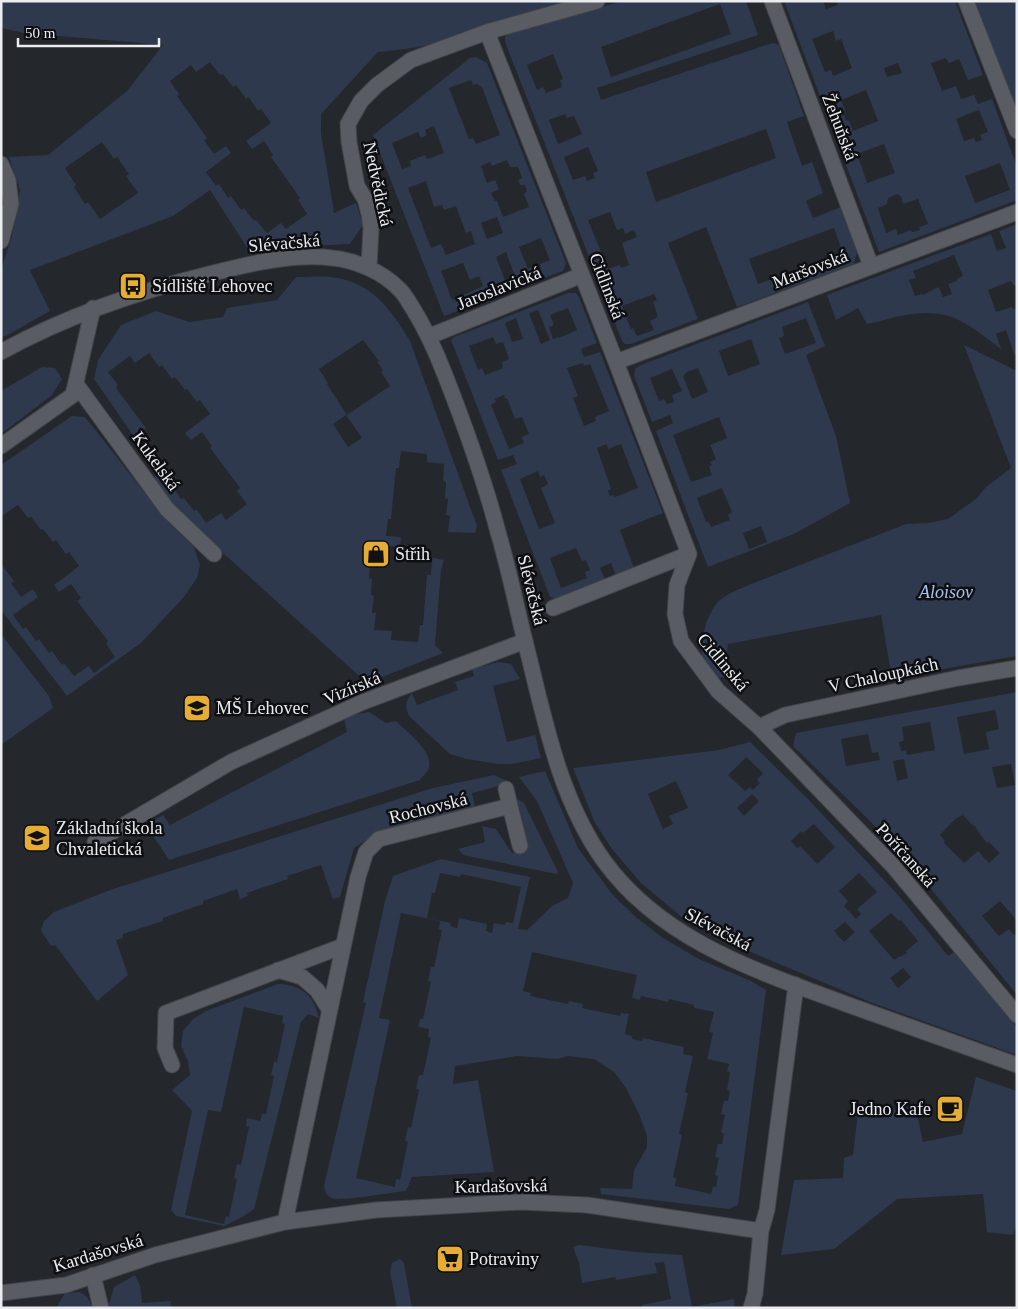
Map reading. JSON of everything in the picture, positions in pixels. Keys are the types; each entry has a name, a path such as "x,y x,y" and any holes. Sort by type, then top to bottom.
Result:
{"street":[{"name":"Nedvědická","path":"369,267 371,228 365,198 358,186 349,142 348,124 361,101 377,85 411,60 487,32 597,1"},
{"name":"Žehuňská","path":"772,1 871,266"},
{"path":"966,1 1017,131"},
{"name":"Cidlinská","path":"487,32 690,554 677,585 675,614 681,641 718,690 759,727"},
{"path":"1,164 8,180 11,204 1,241"},
{"name":"Maršovská","path":"616,362 1017,212"},
{"name":"Slévačská","path":"1,352 31,335 93,308 158,286 246,264 301,258 333,258 369,267 400,289 430,336 472,448 498,532 547,728 567,792 589,837 604,861 623,884 653,914 696,942 796,985 1017,1065"},
{"name":"Jaroslavická","path":"430,336 582,276"},
{"path":"1,446 73,394 93,308"},
{"name":"Kukelská","path":"76,384 167,509 214,554"},
{"path":"553,608 690,554"},
{"name":"Vizírská","path":"95,842 231,762 363,702 525,642"},
{"name":"V Chaloupkách","path":"759,727 785,715 958,678 1017,668"},
{"name":"Poříčanská","path":"759,727 893,866 1017,1015"},
{"path":"506,788 520,846"},
{"name":"Rochovská","path":"285,1222 329,1009 366,852 379,839 510,806"},
{"path":"172,1065 164,1048 166,1013 343,946"},
{"path":"278,970 302,977 317,990 329,1009"},
{"path":"751,1308 755,1294 761,1231 767,1210 796,985"},
{"name":"Kardašovská","path":"1,1293 66,1285 155,1255 285,1222 376,1210 520,1202 587,1205 761,1231"},
{"path":"93,1275 101,1308"}],"green space":[{"path":"1,1 576,1 460,33 430,44 378,52 321,114 321,133 334,213 356,203 363,225 350,244 248,249 210,190 173,216 30,270 50,311 1,337 1,270 12,236 20,190 9,157 48,155 127,91 163,45 24,33 1,28","holes":["210,62 233,87 236,85 246,99 249,97 258,111 261,109 271,123 246,141 252,149 264,141 273,155 271,157 300,198 298,200 307,214 286,229 281,223 267,233 244,208 241,210 231,196 228,198 219,184 216,186 206,172 231,153 226,146 214,154 204,140 207,138 177,96 179,94 170,81 191,65 196,72","102,142 114,159 117,157 129,174 126,176 138,193 100,219 88,202 85,204 65,168"]},
{"path":"623,1 746,1 758,35 597,88 601,100 766,45 773,43 779,45 804,116 787,122 802,166 812,162 823,193 806,201 813,218 841,207 857,252 854,264 737,307 706,227 668,243 698,319 631,344 625,344 622,341 505,42 505,37 509,33","holes":["720,4 731,34 611,77 601,47","553,54 563,79 560,80 562,87 546,93 543,87 537,90 527,65","565,114 567,118 574,116 582,134 558,144 549,120","766,129 776,158 656,202 646,172","588,147 598,171 593,173 595,178 587,181 585,176 573,180 564,157","610,212 617,230 623,228 625,234 634,230 637,237 622,243 629,265 621,268 620,265 608,269 588,220","834,228 843,254 758,284 749,259","654,294 657,300 653,302 658,317 650,321 654,330 637,336 633,328 631,329 622,306"]},
{"path":"784,1 823,1 826,9 838,5 837,1 955,1 983,75 968,80 959,59 949,63 946,58 931,63 942,91 956,86 961,99 974,95 978,104 992,99 1017,167 1017,200 879,252","holes":["833,31 836,41 841,39 852,68 833,76 831,70 825,72 812,39","898,63 902,73 887,77 884,68","866,90 878,121 853,131 843,113 845,110 841,100","979,110 988,132 980,135 982,140 976,142 974,138 964,141 956,119","884,144 895,173 864,184 867,182 857,154 854,155","1000,163 1010,190 975,203 965,176","897,194 901,196 903,204 918,199 928,224 919,227 920,230 912,232 911,230 898,235 896,229 886,233 878,208 887,204 888,198"]},
{"path":"975,1 1017,1 1017,111"},
{"path":"476,57 487,63 566,263 563,271 444,316 373,135 470,58","holes":["471,80 473,85 477,84 482,87 500,135 476,144 473,138 469,139 449,88","434,126 444,153 427,159 425,155 410,161 411,166 402,169 392,143 418,132 421,138 427,135 425,130","507,160 510,167 518,167 522,178 518,180 520,185 525,185 527,191 524,194 529,207 503,217 497,201 495,201 491,193 499,189 495,180 487,183 481,166 490,162 492,166","426,181 434,207 442,205 444,210 456,206 466,233 471,231 475,244 446,255 441,244 431,248 408,188","497,217 503,233 487,239 481,223","541,238 550,260 540,264 541,269 535,272 533,267 528,269 519,247","506,252 516,279 506,283 496,257","463,263 470,280 479,276 483,286 452,300 441,271"]},
{"path":"1017,224 1017,285 1014,286 1011,281 988,290 996,312 1012,307 1013,309 1017,308 1017,356 1014,354 1006,330 996,334 1001,349 968,325 946,315 921,313 867,324 858,308 836,320 827,295 991,234 997,251 1006,248 999,231","holes":["954,255 963,276 957,279 957,281 948,284 952,294 943,297 939,287 923,295 915,296 909,280 916,278 913,271"]},
{"path":"296,277 331,277 358,284 378,298 387,308 410,341 477,526 475,533 448,532 450,516 446,515 448,499 445,498 446,482 443,481 444,464 427,462 427,454 401,451 399,468 396,468 391,519 388,519 386,536 401,537 400,547 369,544 367,561 370,562 369,578 372,579 371,595 374,596 372,613 376,613 374,630 392,631 391,640 418,642 420,625 423,625 427,575 431,575 432,558 444,560 441,570 435,645 443,653 367,683 170,505 150,479 159,474 169,487 172,486 181,499 184,498 194,511 197,510 206,523 221,513 226,520 247,504 237,491 240,488 210,448 212,446 202,432 191,440 185,433 210,414 200,400 197,402 175,377 172,379 162,365 159,367 149,353 135,363 130,356 108,372 118,385 116,388 146,428 135,438 94,379 98,360 121,325 156,311 190,322 223,317 227,308 277,300","holes":["363,340 379,361 377,362 383,370 381,372 390,386 347,415 319,369","346,415 362,438 348,447 333,424"]},
{"path":"568,293 576,293 597,343 581,349 584,357 600,352 663,513 620,530 635,571 617,578 611,563 600,568 606,582 560,601 550,597 501,470 517,464 513,455 498,460 451,340 454,337","holes":["568,308 577,330 553,339 549,327 554,325 550,315","538,310 550,340 541,344 529,313","516,318 523,339 512,342 505,323","493,337 496,344 503,342 509,359 502,362 503,368 485,375 482,368 478,370 469,346","583,363 584,366 590,364 609,411 595,417 596,421 584,426 573,398 578,396 567,368","504,395 515,419 522,417 529,434 522,437 524,443 509,449 491,405 496,402 495,399","607,444 608,449 621,444 638,488 615,497 614,495 610,496 608,491 611,489 597,448","538,471 540,477 544,475 548,484 541,488 555,523 539,529 520,479","576,548 582,561 586,560 590,570 585,572 587,578 561,588 550,558"]},
{"path":"808,302 825,346 806,355 836,436 850,503 794,534 708,567 656,431 673,423 670,415 652,422 634,376 635,369 641,365","holes":["806,318 816,343 785,354 779,338 784,336 782,327","751,339 760,364 728,376 719,351","698,368 708,392 692,399 683,376 687,372","672,369 682,391 672,395 674,402 667,404 664,399 659,401 650,378","719,417 727,438 710,445 716,459 710,462 712,465 709,467 712,475 691,482 673,435","722,488 732,512 728,515 730,520 711,527 709,522 706,522 697,498","761,526 767,542 749,549 743,533"]},
{"name":"Aloisov","path":"964,345 1017,371 1017,656 892,678 881,615 728,644 724,677 709,680 702,658 703,637 713,608 724,597 751,584 906,524 928,523 948,519 976,499 986,487 1011,468"},
{"path":"42,367 55,368 62,379 52,395 1,434 1,391"},
{"path":"72,416 85,417 168,522 194,547 200,565 197,578 184,597 141,643 67,696 1,610 1,564 14,581 11,583 21,597 33,589 38,597 13,615 23,629 26,627 36,641 39,639 49,653 52,651 62,665 64,663 74,676 89,666 94,673 115,657 106,644 108,641 77,601 81,598 71,584 59,592 54,585 79,566 69,552 66,554 56,540 53,542 31,517 28,518 18,505 3,515 1,512 1,465"},
{"path":"1,634 49,696 53,708 1,745"},
{"path":"498,662 511,664 520,679 493,686 507,742 535,735 541,758 512,764 498,764 450,754 409,716 406,704 412,693 417,705 458,690 455,682 474,676 472,669"},
{"path":"1017,692 1017,921 1000,901 982,916 999,936 1009,929 1014,935 1017,934 1017,995 927,884 871,822 793,746 796,733","holes":["995,710 999,729 986,732 989,749 964,754 957,717","930,722 935,750 907,755 906,750 901,751 899,742 904,741 902,727","868,734 872,753 878,752 880,760 846,766 841,739","904,759 908,778 897,781 893,761","1011,764 1015,785 997,788 992,767","963,815 976,827 987,843 989,842 1000,853 989,863 978,851 964,863 944,843 945,841 940,835 955,819"]},
{"path":"369,712 386,723 396,721 425,750 428,757 428,770 420,780 169,860 146,825 163,815 170,825 347,732 344,719"},
{"path":"750,742 806,797 899,896 948,956 954,952 1017,1027 1017,1055 870,1002 727,942 683,918 641,883 612,849 595,823 573,768 719,750","holes":["746,757 763,773 757,780 760,783 753,790 750,787 745,791 728,775","676,781 688,808 669,816 673,824 663,829 648,794","752,794 759,801 744,816 737,808","814,824 835,847 817,864 800,846 797,848 791,841 801,831 803,833","859,873 877,892 857,909 861,914 856,919 844,906 848,901 839,891","891,913 899,921 901,920 918,941 906,951 907,953 894,960 869,931","845,922 855,932 844,942 834,931","903,968 911,977 898,988 890,978"]},
{"path":"545,771 578,848 612,894 637,918 663,938 699,959 751,981 766,990 738,1205 729,1209 601,1194 600,1188 632,1189 634,1170 647,1147 647,1136 626,1088 614,1072 594,1059 568,1056 557,1059 517,1056 455,1066 453,1084 478,1080 494,1172 412,1177 406,1191 346,1199 332,1198 326,1193 324,1186 366,1003 363,1002 385,901 393,876 441,859 530,877 518,929 527,930 552,906 568,898 573,883 537,801 519,777","holes":["440,873 460,877 461,874 521,887 513,923 506,922 505,925 494,923 492,933 486,931 487,924 459,918 457,928 450,926 451,923 427,918 432,893 435,893","401,913 440,921 439,929 442,930 434,967 431,967 428,981 431,982 423,1019 420,1019 418,1027 429,1029 428,1037 431,1038 423,1075 419,1075 416,1089 419,1090 411,1128 408,1127 405,1141 408,1142 400,1180 396,1179 395,1187 356,1178 390,1020 379,1018","532,952 637,975 632,998 640,1000 641,996 668,1002 669,999 694,1005 694,1008 714,1012 709,1032 713,1033 707,1059 729,1064 727,1071 730,1072 727,1090 730,1091 728,1101 724,1101 721,1114 725,1115 721,1132 724,1134 722,1144 718,1144 715,1157 719,1158 715,1175 718,1176 716,1187 713,1186 711,1194 675,1186 676,1178 673,1178 682,1135 679,1134 688,1093 685,1092 693,1056 683,1054 684,1047 643,1038 642,1041 632,1039 632,1036 625,1034 629,1014 621,1013 620,1016 582,1008 583,1004 569,1001 568,1004 530,996 531,993 523,991"]},
{"path":"494,775 511,783 472,793 475,807 380,831 354,848 340,897 333,899 321,865 287,876 288,879 247,893 248,896 240,899 237,889 203,901 203,904 163,918 163,921 123,934 123,938 116,940 128,975 97,1001 56,946 50,945 41,930 44,921 54,912 110,890 433,788"},
{"path":"517,799 524,803 558,872 556,874 463,855 458,849 485,842 482,826 496,829 512,853 528,846"},
{"path":"278,984 293,986 310,997 319,1018 308,1014 301,1022 254,1209 224,1226 176,1216 171,1210 192,1111 172,1090 190,1075 188,1061 181,1046 183,1031 193,1019 206,1011","holes":["244,1007 283,1016 282,1023 285,1024 277,1062 274,1062 271,1075 274,1076 266,1114 262,1114 260,1121 247,1118 246,1126 249,1127 241,1165 237,1164 234,1178 237,1179 229,1217 226,1216 224,1224 185,1215 208,1110 221,1112"]},
{"path":"976,1077 1017,1091 1017,1223 1013,1235 987,1232 983,1194 897,1199 834,1249 781,1255 794,1180 843,1178 844,1158 853,1155 859,1103 917,1114 923,1142 962,1134"},
{"path":"579,1245 635,1252 682,1255 692,1307 734,1299 735,1308 642,1308 642,1305 671,1299 664,1262 655,1263 657,1273 616,1280 615,1277 582,1283 579,1263 573,1247"},
{"path":"400,1259 404,1263 412,1308 397,1308 390,1272 392,1263"},
{"path":"135,1275 140,1286 142,1303 170,1301 172,1308 108,1308 114,1287"},
{"path":"80,1292 87,1297 91,1304 101,1308 56,1308 65,1293"}],"place":[{"name":"Sídliště Lehovec","path":"133,286"},
{"name":"Střih","path":"376,554"},
{"name":"MŠ Lehovec","path":"197,708"},
{"name":"Základní škola Chvaletická","path":"37,838"},
{"name":"Jedno Kafe","path":"950,1109"},
{"name":"Potraviny","path":"450,1259"}]}
